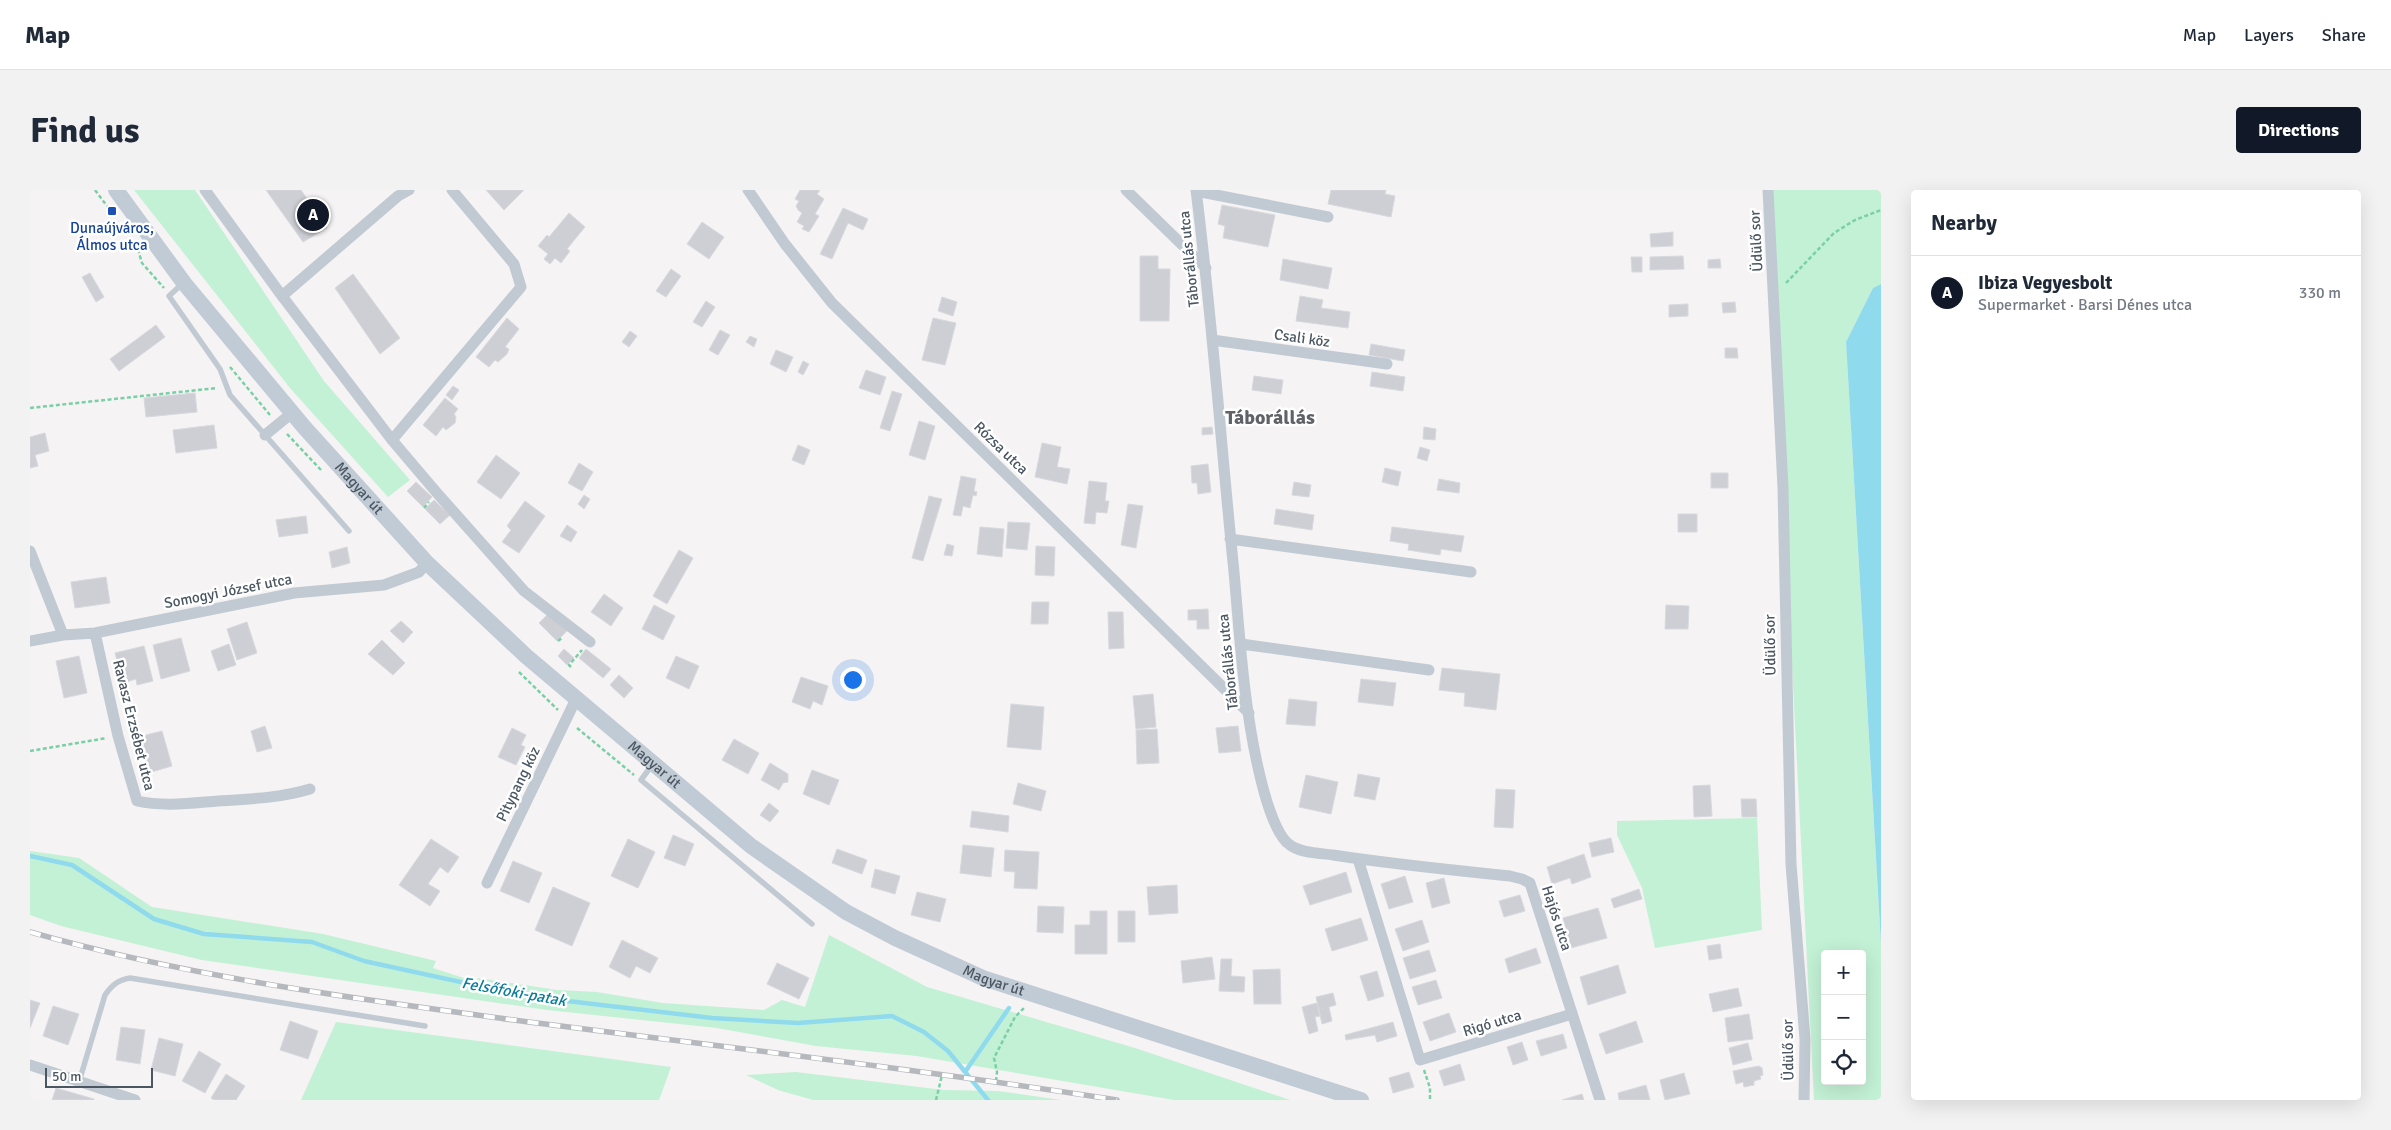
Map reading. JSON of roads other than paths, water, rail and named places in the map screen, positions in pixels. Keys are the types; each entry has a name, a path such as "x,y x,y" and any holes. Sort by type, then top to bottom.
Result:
{"street":[{"name":"Magyar út","path":"116,190 184,283 292,413 427,563 526,656 652,765 743,840 792,876 846,912 902,942 983,978 1360,1100"},
{"path":"205,190 282,296 392,440 524,591 590,642"},
{"path":"282,296 398,196 409,190"},
{"path":"392,440 521,287 514,264 452,190"},
{"name":"Rózsa utca","path":"748,190 785,244 832,303 1249,713"},
{"path":"1126,190 1206,268"},
{"path":"1196,190 1328,217"},
{"name":"Táborállás utca","path":"1196,190 1206,268 1241,644 1249,713 1260,776 1276,824 1286,842 1292,847 1304,851 1358,859"},
{"name":"Üdülő sor","path":"1768,190 1783,488 1788,798 1791,864 1805,1039 1804,1100"},
{"name":"Csali köz","path":"1212,340 1387,364"},
{"path":"265,435 292,413"},
{"path":"1230,539 1471,572"},
{"path":"30,551 63,635"},
{"name":"Somogyi József utca","path":"30,641 63,635 95,633 294,593 384,585 418,572 427,563"},
{"name":"Ravasz Erzsébet utca","path":"95,633 118,736 137,801 152,804 197,803 286,796 310,789"},
{"path":"1241,644 1429,670"},
{"name":"Pitypang köz","path":"487,883 576,699"},
{"name":"Hajós utca","path":"1358,859 1510,876 1522,879 1530,884 1600,1100"},
{"name":"Rigó utca","path":"1358,859 1420,1060 1572,1014"},
{"path":"30,1065 135,1100"}],"lane":[{"path":"184,283 168,296 220,369 230,396 349,531"},
{"path":"652,765 641,780 812,924"},
{"path":"79,1082 105,995 110,987 130,978 425,1026"}],"water":[{"path":"1881,284 1881,944 1846,342 1873,288"}],"waterway":[{"name":"Felsőfoki-patak","path":"30,856 72,865 154,919 204,934 312,942 364,961 525,996 712,1018 798,1023 892,1016 924,1032 948,1051 988,1100"},
{"path":"965,1072 1009,1008"}],"railway":[{"path":"30,932 149,962 270,985 514,1020 891,1068 1117,1100"}],"place":[{"name":"Dunaújváros, Álmos utca","path":"112,211"},
{"name":"Ibiza Vegyesbolt","path":"313,215"}],"district":[{"name":"Táborállás","path":"1270,417"}]}
